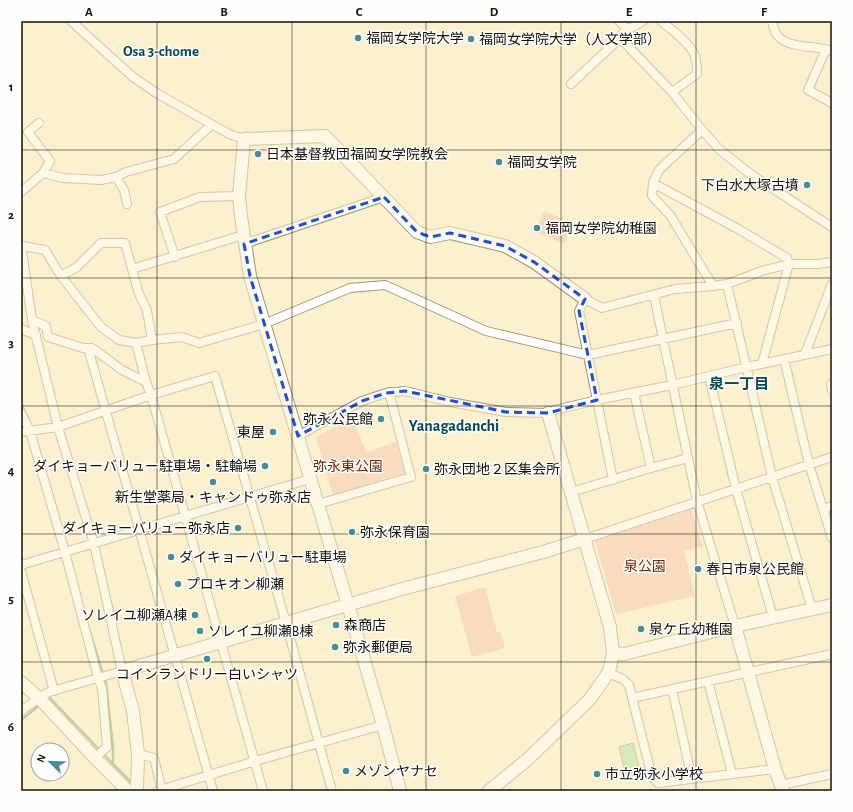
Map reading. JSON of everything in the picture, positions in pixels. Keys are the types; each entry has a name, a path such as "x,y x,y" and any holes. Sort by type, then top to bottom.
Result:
{"street":[{"path":"71,21 133,77 158,94 211,125 229,134 244,139 326,136 417,232 430,237 450,233 505,246 534,262 585,299 602,308 675,290 728,284 762,271 788,264 818,264 832,262"},
{"path":"619,21 626,28 631,28 643,21"},
{"path":"661,21 693,51 698,66 697,74 672,92"},
{"path":"772,21 777,35 787,43 829,50 808,90 832,103"},
{"path":"571,84 620,38 626,28"},
{"path":"620,38 672,92 720,150 749,173 832,227"},
{"path":"21,192 44,173 50,161 28,132 38,123"},
{"path":"44,173 63,178 101,180 116,177 126,172 174,159 211,125"},
{"path":"702,130 659,170 653,183 652,196 670,215 713,286"},
{"path":"244,139 239,196 250,276 383,725 400,791"},
{"path":"116,177 124,190 126,204"},
{"path":"653,183 740,230 787,258 788,264 762,364"},
{"path":"175,257 160,212 200,197 239,196"},
{"path":"132,269 244,240 384,197"},
{"path":"61,276 77,267 101,243 125,243 138,291 148,311 152,340"},
{"path":"134,788 138,754 132,711 94,544 58,427 32,320 22,245 45,250 61,276 101,327 119,340 136,343 182,337 199,343 264,324 350,288 385,285 486,331 588,355 737,323"},
{"path":"728,284 772,477 812,609"},
{"path":"805,354 832,284"},
{"path":"654,296 662,340 697,501 782,788 832,774"},
{"path":"585,299 580,311 613,480"},
{"path":"32,320 46,326 48,337 78,347 92,348 122,370 146,382"},
{"path":"21,329 36,335"},
{"path":"136,343 263,791"},
{"path":"88,348 212,791"},
{"path":"298,436 362,402 389,392 405,391 450,402 506,412 548,413 597,400 672,385 832,349"},
{"path":"784,360 809,464 832,538"},
{"path":"29,431 58,427 151,395 215,376 286,623 332,791"},
{"path":"709,376 736,489 773,617"},
{"path":"832,384 830,384 832,391"},
{"path":"318,504 411,477 389,392"},
{"path":"634,393 651,468"},
{"path":"21,413 29,431 65,552 98,678 102,688 108,747 99,754"},
{"path":"489,791 528,760 590,699 608,673 614,653 610,627 548,413"},
{"path":"21,711 42,701 54,691 402,589 543,552 832,457"},
{"path":"571,492 688,458"},
{"path":"21,565 310,479"},
{"path":"824,509 832,506"},
{"path":"21,571 54,691"},
{"path":"614,653 624,654 773,617 832,605"},
{"path":"632,698 832,656"},
{"path":"608,673 623,679 628,685 652,777 658,783 775,768"},
{"path":"708,681 732,774"},
{"path":"21,682 134,788"},
{"path":"672,689 692,779"},
{"path":"138,754 154,758 160,790 254,761 383,725"}],"highlighted area":[{"path":"384,197 417,232 430,237 450,233 505,246 534,262 585,299 579,311 597,400 548,413 506,412 405,391 386,393 362,401 298,436 250,276 244,244"}],"green space":[{"path":"544,211 573,223 564,244 535,232"},
{"name":"弥永東公園","path":"353,418 366,452 396,442 405,473 333,495 316,437"},
{"name":"泉公園","path":"691,507 703,546 684,551 695,596 616,614 594,539"},
{"path":"485,587 497,632 501,633 505,648 472,657 455,596"}],"shaded area":[{"path":"633,743 640,771 626,775 619,747"}],"waterway":[{"path":"21,403 28,419"},
{"path":"50,487 63,532"},
{"path":"88,626 106,683 113,748 113,764 132,783"},
{"path":"47,700 50,698 113,764"},
{"path":"21,720 41,704"}],"place":[{"name":"福岡女学院大学","path":"358,38"},
{"name":"福岡女学院大学（人文学部）","path":"471,39"},
{"name":"日本基督教団福岡女学院教会","path":"258,154"},
{"name":"福岡女学院","path":"499,162"},
{"name":"下白水大塚古墳","path":"807,185"},
{"name":"福岡女学院幼稚園","path":"537,228"},
{"name":"弥永公民館","path":"381,419"},
{"name":"東屋","path":"273,432"},
{"name":"ダイキョーバリュー駐車場・駐輪場","path":"265,466"},
{"name":"弥永団地２区集会所","path":"426,469"},
{"name":"新生堂薬局・キャンドゥ弥永店","path":"213,482"},
{"name":"ダイキョーバリュー弥永店","path":"238,528"},
{"name":"弥永保育園","path":"352,532"},
{"name":"ダイキョーバリュー駐車場","path":"171,557"},
{"name":"春日市泉公民館","path":"698,569"},
{"name":"プロキオン柳瀬","path":"178,584"},
{"name":"ソレイユ柳瀬A棟","path":"195,615"},
{"name":"森商店","path":"336,625"},
{"name":"泉ケ丘幼稚園","path":"641,629"},
{"name":"ソレイユ柳瀬B棟","path":"200,631"},
{"name":"弥永郵便局","path":"335,647"},
{"name":"コインランドリー白いシャツ","path":"207,659"},
{"name":"メゾンヤナセ","path":"346,771"},
{"name":"市立弥永小学校","path":"597,774"}],"district":[{"name":"Osa 3-chome","path":"161,51"},
{"name":"泉一丁目","path":"739,384"},
{"name":"Yanagadanchi","path":"454,425"}]}
